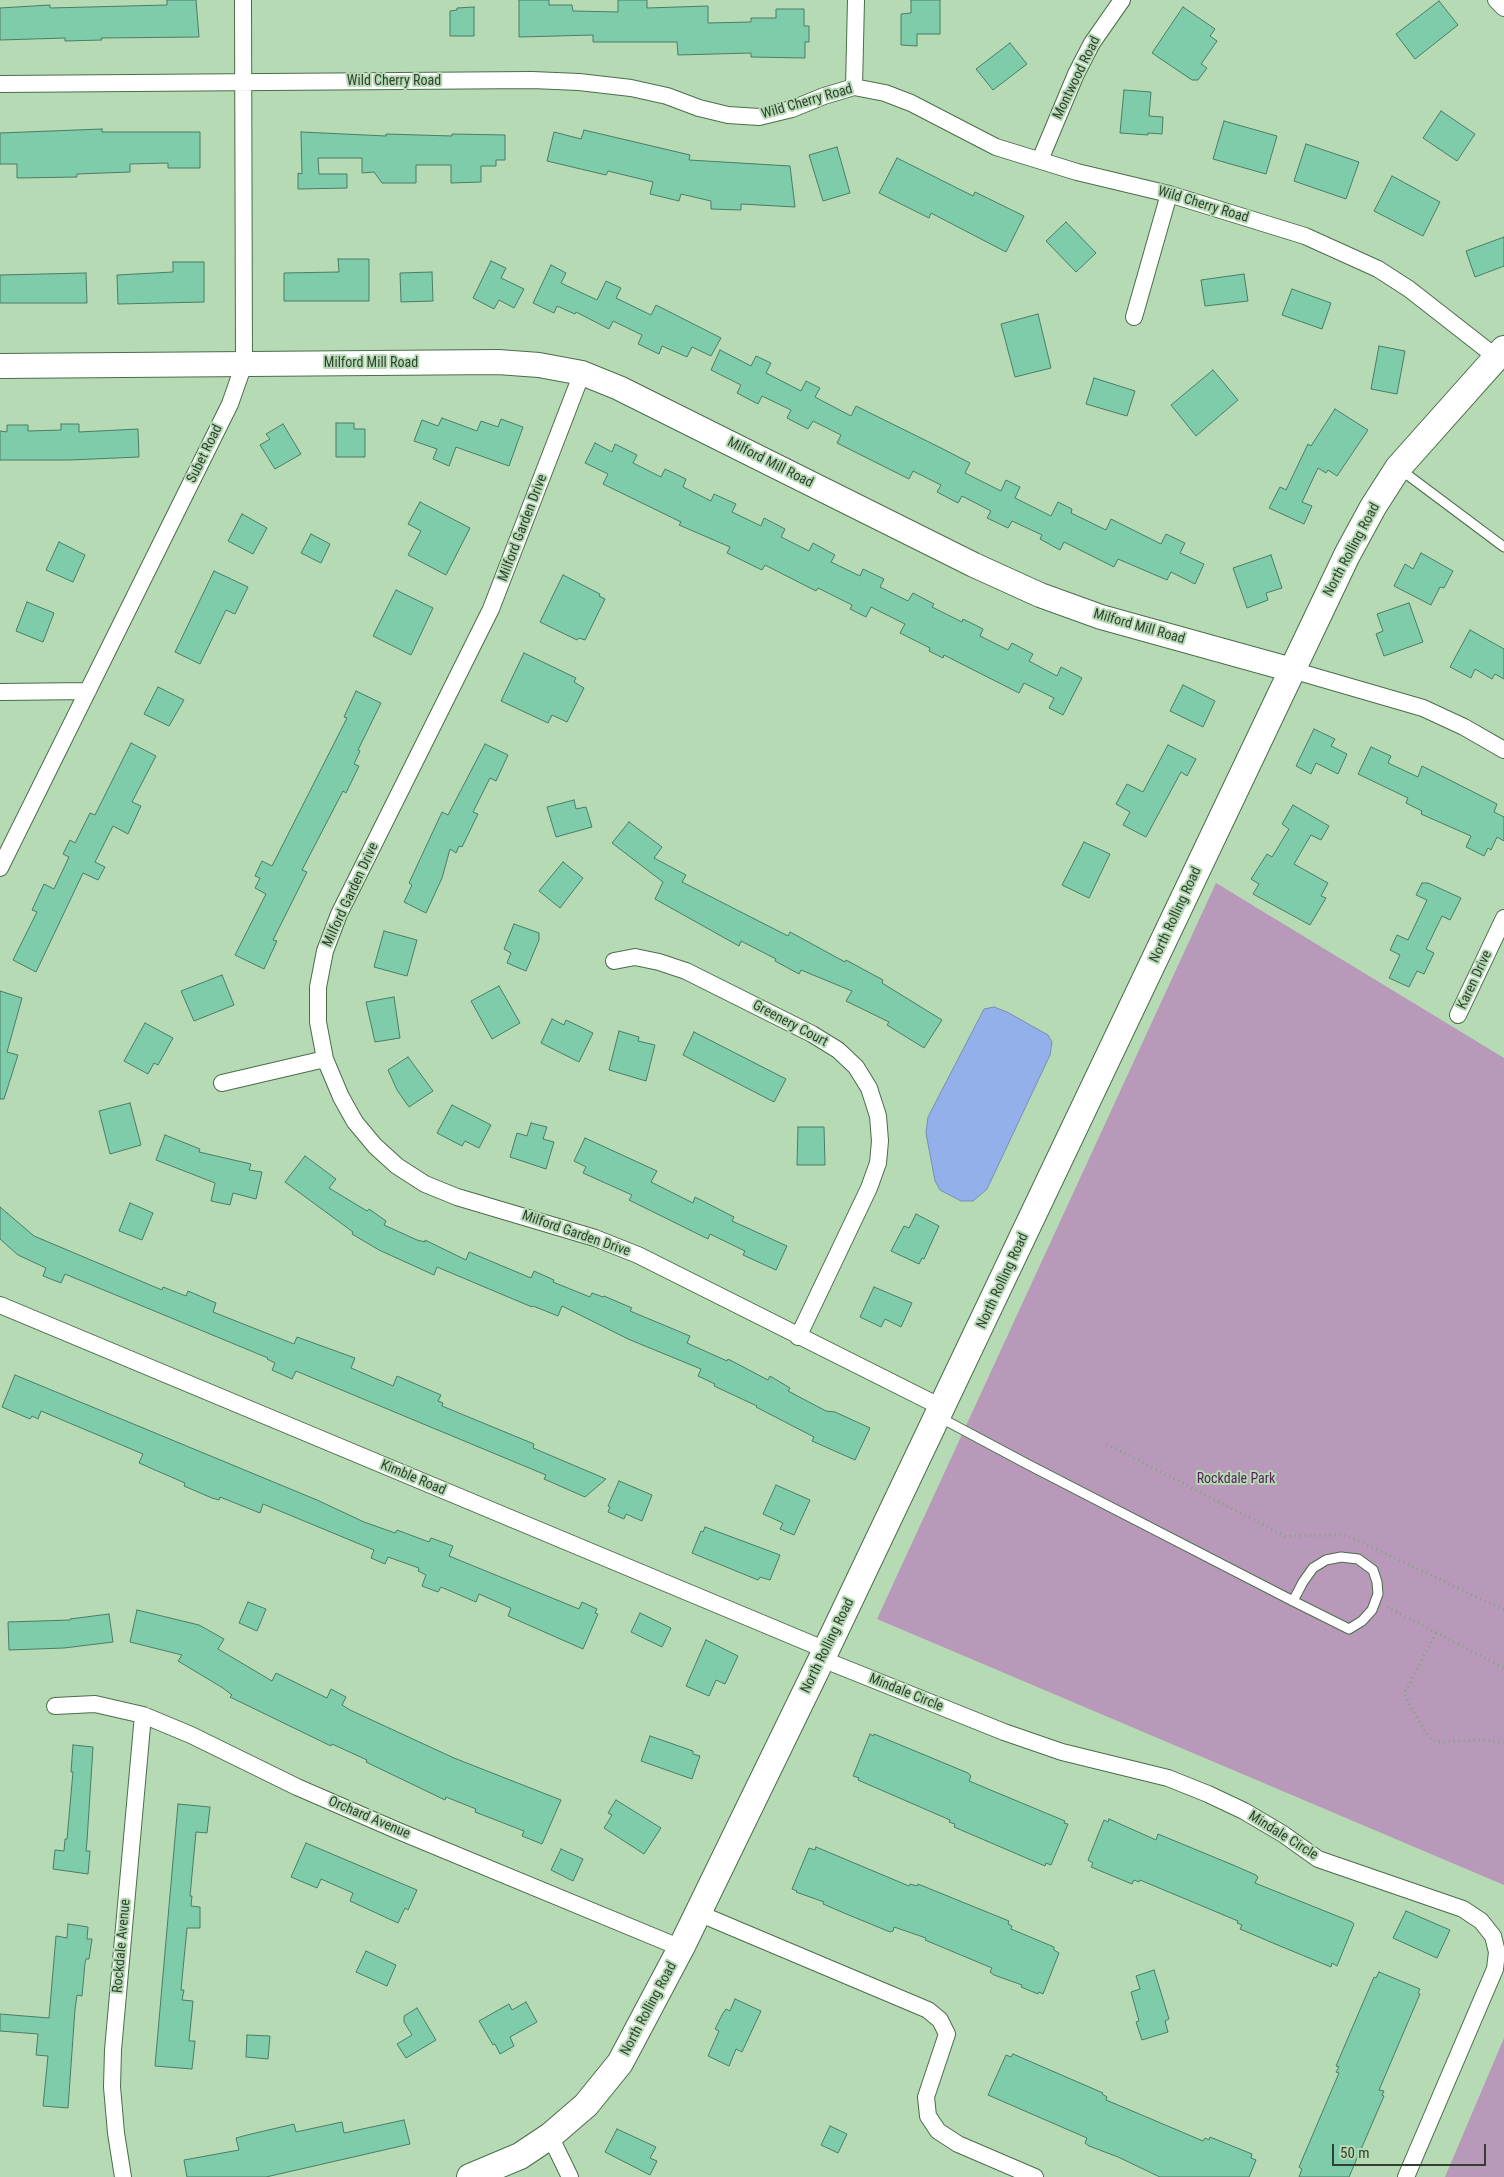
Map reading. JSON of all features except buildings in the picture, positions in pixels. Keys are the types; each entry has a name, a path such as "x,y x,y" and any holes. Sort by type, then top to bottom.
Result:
{"main road":[{"name":"North Rolling Road","path":"470,2177 520,2156 550,2136 586,2105 620,2063 681,1948 941,1412 1347,555 1373,507 1398,468 1500,353"},
{"name":"Milford Mill Road","path":"0,366 498,362 539,364 582,373 619,388 974,565 1040,595 1101,617 1292,670"}],"street":[{"name":"Subet Road","path":"0,868 230,404 244,364 243,0"},
{"path":"854,87 856,0"},
{"name":"Montwood Road","path":"1040,160 1076,74 1092,43 1122,0"},
{"path":"1496,0 1504,8"},
{"name":"Wild Cherry Road","path":"0,84 532,80 579,82 630,88 667,96 699,108 728,115 759,117 792,109 824,96 854,87 885,93 912,103 996,147 1169,194 1305,236 1378,269 1500,353"},
{"path":"1134,317 1169,194"},
{"name":"Milford Garden Drive","path":"582,373 491,608 340,914 325,951 318,987 318,1022 325,1059 341,1097 355,1122 375,1146 397,1166 426,1184 457,1197 595,1238 629,1252 941,1412"},
{"name":"Milford Mill Road","path":"1292,670 1423,708 1464,727 1504,750"},
{"path":"0,692 88,691"},
{"name":"Karen Drive","path":"1458,1015 1504,918"},
{"name":"Greenery Court","path":"614,961 635,958 659,962 686,971 804,1030 838,1050 856,1067 869,1088 878,1116 880,1141 878,1163 869,1188 798,1337"},
{"path":"222,1083 325,1059"},
{"name":"Kimble Road","path":"0,1305 824,1654"},
{"name":"Mindale Circle","path":"824,1654 1004,1732 1062,1752 1168,1778 1208,1794 1282,1834 1318,1859 1464,1909 1481,1921 1493,1936 1497,1952 1495,1969 1406,2177"},
{"name":"Orchard Avenue","path":"55,1706 94,1704 142,1715 190,1735 296,1787 681,1948"},
{"name":"Rockdale Avenue","path":"123,2177 116,2133 112,2087 113,2050 142,1715"},
{"path":"698,1913 928,2010 940,2020 947,2034 926,2097 928,2116 938,2131 958,2144 1035,2177"},
{"path":"550,2136 570,2177"}],"lane":[{"path":"1398,468 1504,547"},
{"path":"941,1412 1293,1601 1349,1629 1362,1621 1372,1610 1378,1594 1377,1582 1373,1570 1358,1559 1341,1557 1326,1560 1313,1568 1302,1582 1293,1601"}],"path":[{"path":"1106,1444 1285,1536 1346,1535 1504,1610"},
{"path":"1375,1601 1504,1668"},
{"path":"1436,1633 1404,1694 1424,1730 1432,1740 1437,1742 1481,1740 1504,1743"}],"green space":[{"name":"Rockdale Park","path":"1216,883 1504,1058 1504,1885 877,1619"},
{"path":"1504,2038 1504,2177 1445,2177"}],"water":[{"path":"994,1007 1007,1012 1048,1035 1052,1042 1050,1055 987,1189 973,1201 961,1201 940,1190 935,1181 926,1133 928,1117 984,1009"}]}
